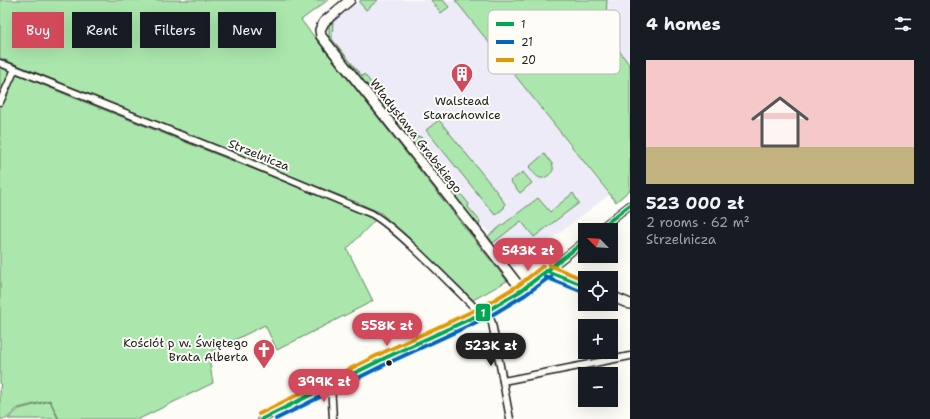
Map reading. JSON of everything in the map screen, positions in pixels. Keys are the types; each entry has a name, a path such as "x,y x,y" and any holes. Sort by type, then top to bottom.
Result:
{"street":[{"name":"Władysława Grabskiego","path":"350,0 324,22 320,30 321,36 522,290"},
{"name":"Strzelnicza","path":"0,63 239,158 372,214 384,221 484,312 492,323 510,419"},
{"path":"0,102 15,68"},
{"path":"607,223 630,205"},
{"path":"262,419 331,384 484,312 522,290 578,247"},
{"path":"547,271 578,283"},
{"path":"618,299 630,304"},
{"path":"503,381 630,356"},
{"path":"331,384 333,419"}],"shaded area":[{"path":"361,0 456,0 488,41 488,74 514,74 609,195 513,268 488,236 491,234 484,227 479,227 328,38 329,25"},
{"path":"607,0 630,0 630,66 620,51 620,10 607,10"}],"green space":[{"path":"0,0 328,0 301,20 507,281 473,300 381,213 0,58"},
{"path":"361,0 378,0 366,10 359,2"},
{"path":"431,0 443,0 449,7 441,13"},
{"path":"455,0 607,0 606,10 488,10 488,41"},
{"path":"333,22 332,39 362,76 364,74 414,136 421,137 429,147 425,150 469,204 468,207 480,221 479,227 329,39 329,25"},
{"path":"620,52 630,66 630,190 616,202 514,74 620,74"},
{"path":"0,67 376,219 347,249 373,301 277,350 265,325 208,353 213,383 139,419 59,419 50,400 18,408 6,419 0,419 0,387 2,385 0,383"},
{"path":"439,120 505,204 504,208 495,215 426,130"},
{"path":"544,154 553,165 553,170 546,177 540,178 535,175 529,167"},
{"path":"523,172 532,183 520,193 510,181"},
{"path":"573,193 579,203 534,237 521,221 493,243 488,236 538,198 550,212"},
{"path":"50,401 58,419 8,419 19,409"}],"transit line":[{"name":"1","path":"607,223 630,205"},
{"name":"1","path":"262,419 385,358 487,311 522,290 578,246"},
{"name":"20","path":"549,265 578,277"},
{"name":"20","path":"259,414 382,353 484,306 519,285 543,266"},
{"name":"1","path":"547,271 578,283"},
{"name":"21","path":"276,419 388,363 490,316 525,295 551,276"},
{"name":"21","path":"545,277 578,290"}],"place":[{"name":"Walstead Starachowice","path":"462,94"},
{"name":"Kościół p w. Świętego Brata Alberta","path":"264,370"}]}
